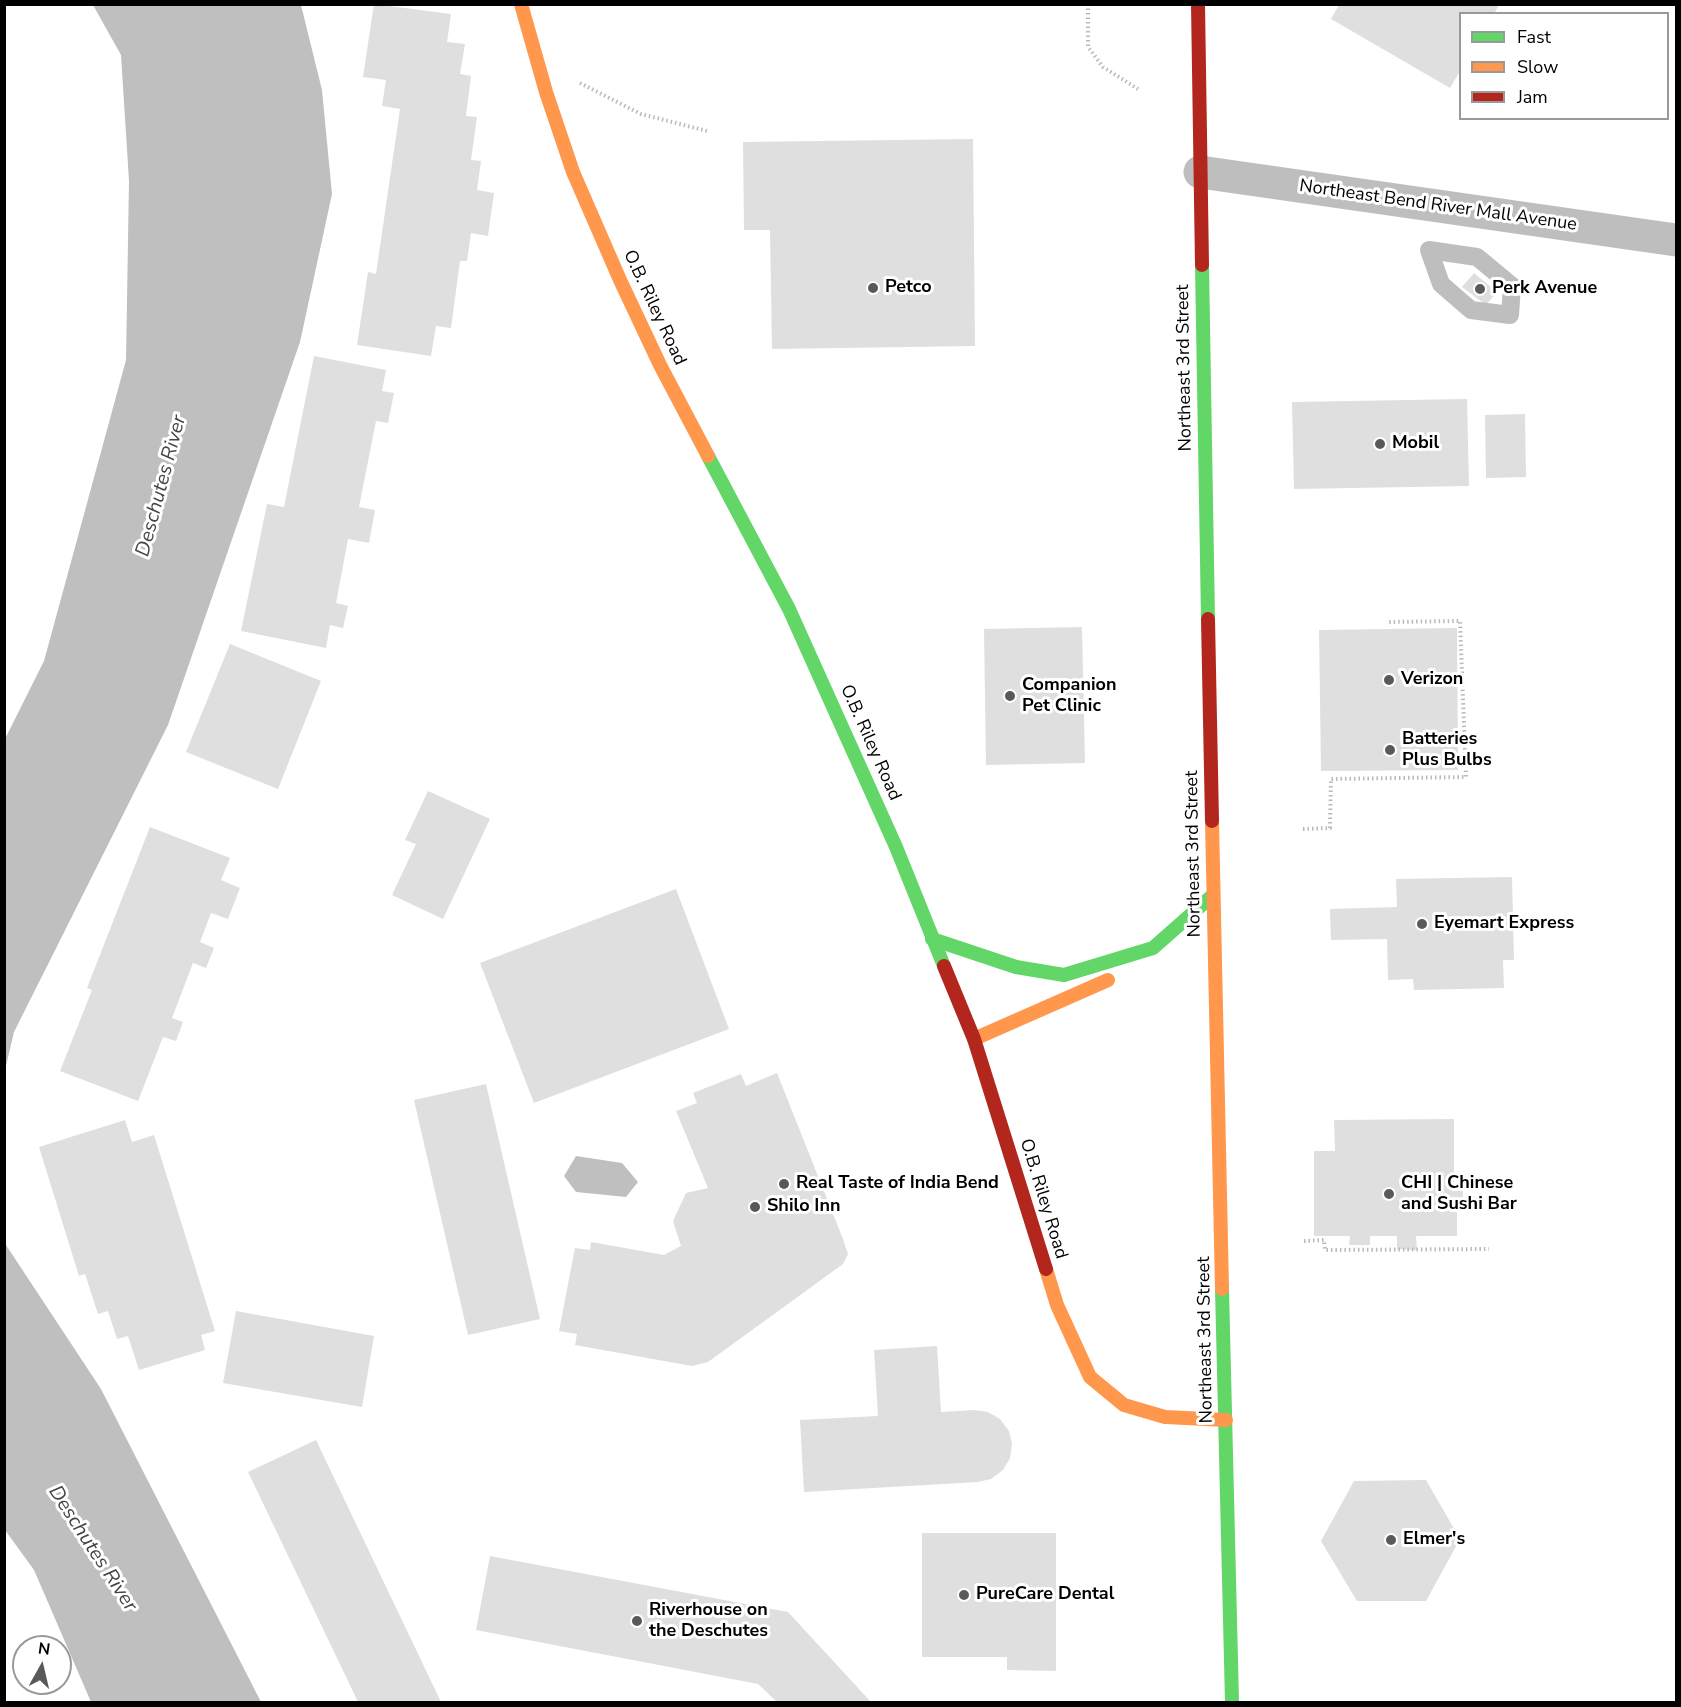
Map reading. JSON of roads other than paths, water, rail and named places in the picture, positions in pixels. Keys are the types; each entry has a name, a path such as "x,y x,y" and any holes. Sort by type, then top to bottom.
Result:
{"main road":[{"name":"O.B. Riley Road","path":"521,4 546,92 573,172 620,280 660,365 789,609 891,836 974,1039 1057,1305 1090,1377 1124,1405 1165,1418 1226,1420"},
{"name":"Northeast 3rd Street","path":"1198,4 1213,895 1232,1702"},
{"path":"974,1039 1127,970 1213,895"},
{"path":"932,939 1016,967 1064,975 1154,948"}],"street":[{"name":"Northeast Bend River Mall Avenue","path":"1200,172 1677,240"}],"lane":[{"path":"1429,250 1477,257 1512,286 1510,315 1471,310 1441,284 1429,250"}],"water":[{"name":"Deschutes River","path":"93,5 301,5 322,90 332,194 300,342 168,725 14,1032 5,1070 5,739 44,661 126,360 129,181 121,55"},
{"path":"576,1156 622,1163 638,1182 626,1197 576,1192 564,1176"},
{"name":"Deschutes River","path":"4,1242 101,1389 261,1702 91,1702 72,1658 72,1635 62,1635 34,1570 5,1530"}],"place":[{"name":"Petco","path":"873,288"},
{"name":"Perk Avenue","path":"1480,289"},
{"name":"Mobil","path":"1380,444"},
{"name":"Verizon","path":"1389,680"},
{"name":"Companion Pet Clinic","path":"1010,696"},
{"name":"Batteries Plus Bulbs","path":"1390,750"},
{"name":"Eyemart Express","path":"1422,924"},
{"name":"Real Taste of India Bend","path":"784,1184"},
{"name":"CHI | Chinese and Sushi Bar","path":"1389,1194"},
{"name":"Shilo Inn","path":"755,1207"},
{"name":"Elmer's","path":"1391,1540"},
{"name":"PureCare Dental","path":"964,1595"},
{"name":"Riverhouse on the Deschutes","path":"637,1621"}]}
